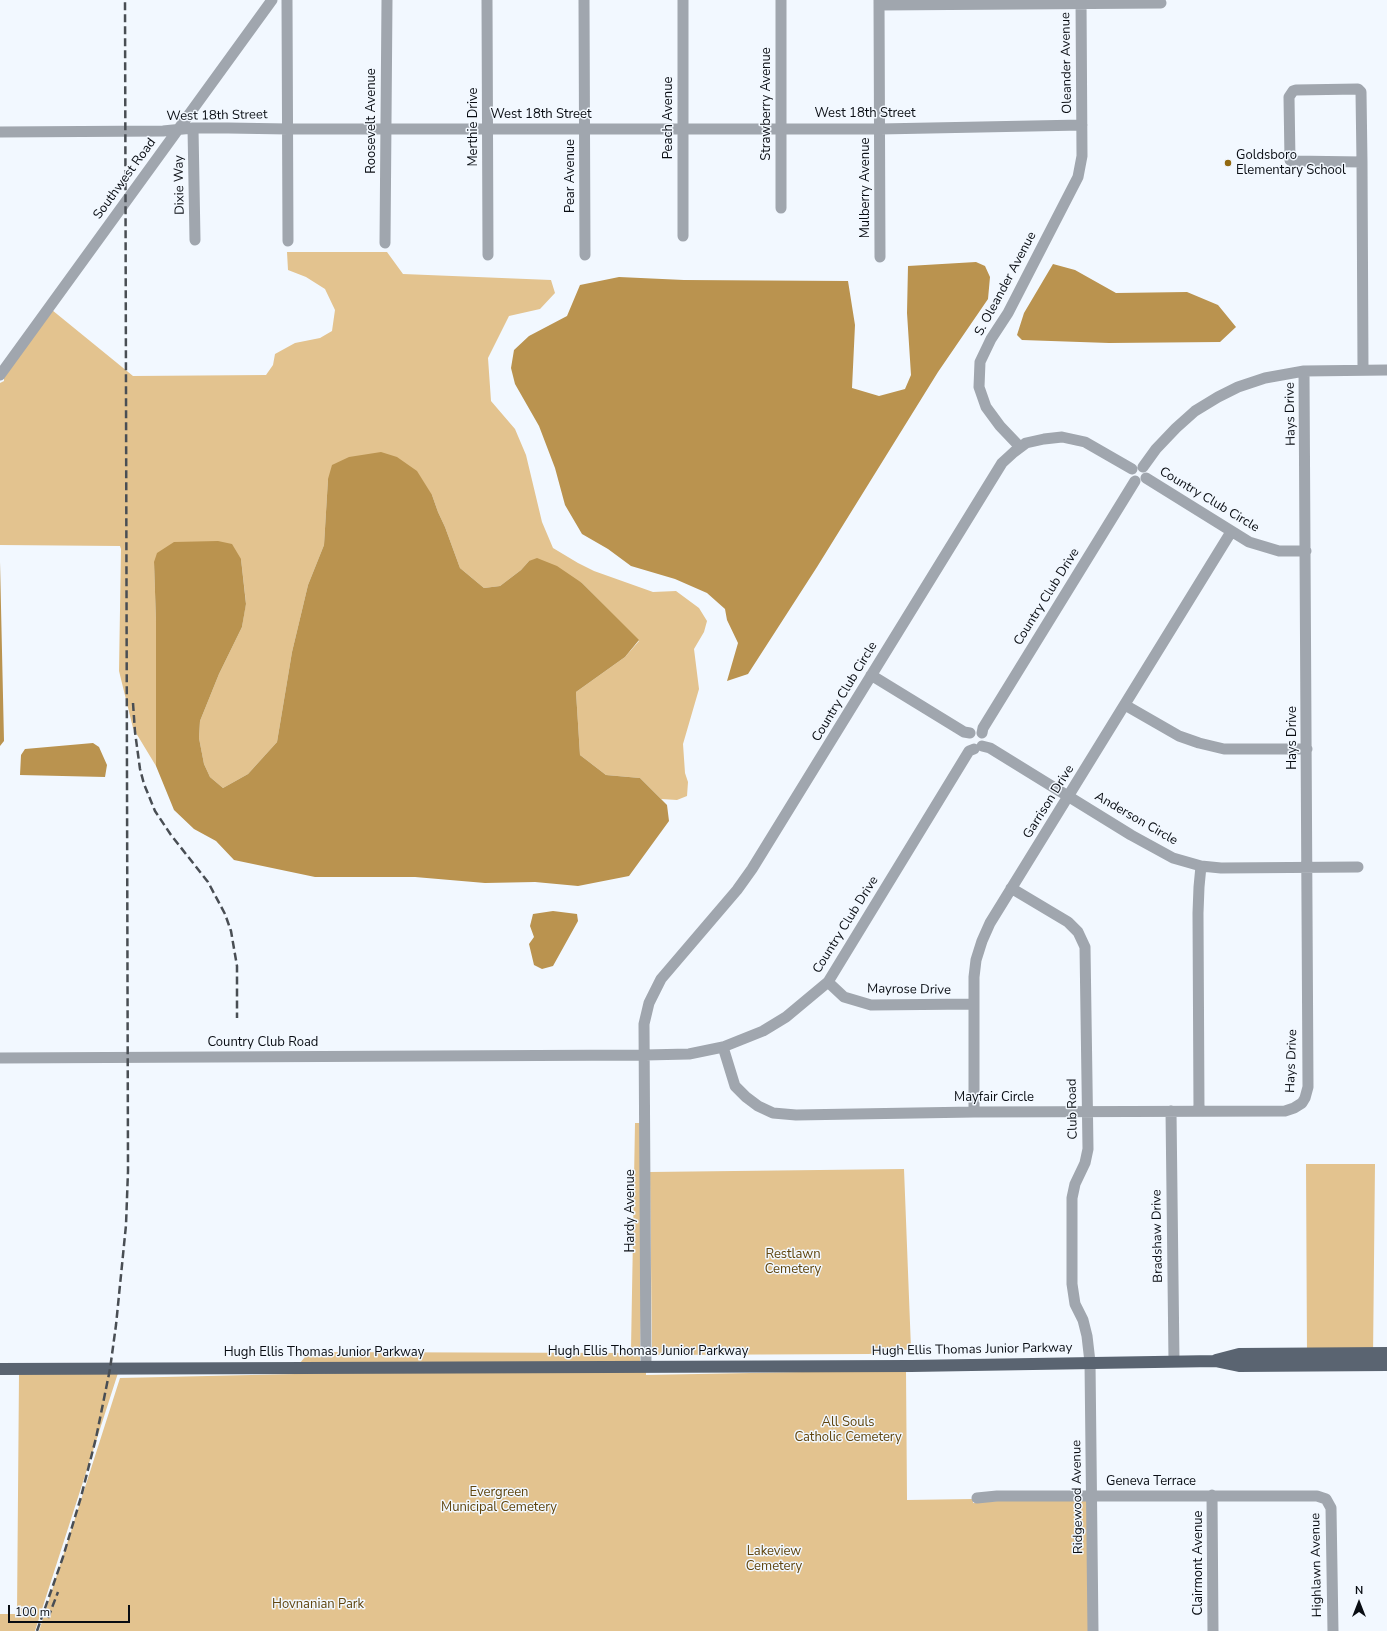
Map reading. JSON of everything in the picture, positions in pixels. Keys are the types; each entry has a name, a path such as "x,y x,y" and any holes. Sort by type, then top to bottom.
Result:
{"main road":[{"name":"Hugh Ellis Thomas Junior Parkway","path":"1215,1361 1239,1354 1387,1353"},
{"name":"Hugh Ellis Thomas Junior Parkway","path":"0,1369 911,1366 1174,1361 1215,1361 1239,1366 1387,1365"}],"street":[{"name":"Southwest Road","path":"0,375 272,0"},
{"path":"287,0 288,241"},
{"name":"Roosevelt Avenue","path":"385,242 387,0"},
{"name":"Merthie Drive","path":"487,0 488,255"},
{"name":"Pear Avenue","path":"584,0 585,255"},
{"name":"Peach Avenue","path":"683,0 683,236"},
{"name":"Strawberry Avenue","path":"781,0 781,208"},
{"path":"879,2 1081,1 1161,3"},
{"name":"Oleander Avenue","path":"1081,1 1082,125"},
{"name":"Mulberry Avenue","path":"879,2 880,257"},
{"path":"1362,162 1292,161 1290,157 1289,137 1290,94 1296,90 1360,90 1362,162 1363,370"},
{"name":"West 18th Street","path":"0,132 163,131 193,128 880,129 1082,125"},
{"name":"S. Oleander Avenue","path":"1020,447 1000,426 986,407 979,387 980,362 991,339 1008,313 1078,177 1082,156 1082,125"},
{"name":"Dixie Way","path":"193,128 195,240"},
{"path":"1143,467 1156,449 1195,411 1238,387 1265,378 1304,371 1387,370"},
{"name":"Hays Drive","path":"1302,1103 1306,1098 1308,1087 1304,371"},
{"name":"Country Club Circle","path":"645,1055 644,1024 649,1004 661,979 737,890 752,869 1002,463 1026,443 1062,437 1085,442 1132,469"},
{"path":"1137,466 1143,467 1147,473 1146,478 1142,482 1135,481 1131,476 1132,469 1137,466"},
{"name":"Country Club Circle","path":"1146,478 1249,542 1279,551 1306,551"},
{"name":"Country Club Drive","path":"526,1056 689,1054 723,1047 764,1031 786,1017 828,982 1135,481"},
{"name":"Garrison Drive","path":"974,1112 973,1004 976,960 982,941 990,923 1231,532"},
{"name":"Anderson Circle","path":"871,675 1147,844 1173,858 1201,866 1220,868 1358,867"},
{"path":"1125,705 1179,736 1199,743 1224,749 1307,749"},
{"path":"1198,1111 1198,886 1201,866"},
{"name":"Club Road","path":"1012,888 1068,922 1078,932 1085,947 1088,1150 1085,1163 1075,1184 1072,1198 1072,1284 1075,1304 1083,1320 1087,1336 1090,1362"},
{"name":"Mayrose Drive","path":"828,982 844,997 871,1005 973,1004"},
{"name":"Mayfair Circle","path":"723,1047 735,1086 758,1106 773,1113 796,1115 1285,1110 1294,1108 1302,1103"},
{"name":"Hardy Avenue","path":"645,1055 646,1366"},
{"name":"Country Club Road","path":"0,1058 526,1056"},
{"name":"Bradshaw Drive","path":"1171,1112 1174,1361"},
{"name":"Ridgewood Avenue","path":"1090,1362 1093,1631"},
{"name":"Geneva Terrace","path":"977,1498 997,1496 1212,1495 1317,1496 1326,1499"},
{"name":"Clairmont Avenue","path":"1212,1495 1213,1631"},
{"name":"Highlawn Avenue","path":"1326,1499 1331,1508 1333,1631"}],"green space":[{"path":"287,252 387,252 403,274 551,280 555,293 540,309 509,316 488,358 491,401 515,429 526,455 542,522 553,548 594,571 653,592 676,591 699,608 707,621 704,632 694,649 699,689 683,744 685,773 688,782 687,796 677,800 661,799 640,778 606,775 580,755 576,692 625,657 639,641 582,583 529,561 521,570 500,586 484,588 460,568 432,495 328,479 324,545 308,585 292,652 277,742 248,774 223,788 210,777 204,764 199,738 200,721 219,674 242,627 246,603 241,559 154,562 156,622 156,766 133,728 119,671 120,546 0,545 0,383 4,381 4,378 52,310 133,376 266,375 273,365 275,354 295,343 320,338 332,331 335,310 325,289 306,277 288,270"},
{"path":"635,1123 641,1123 640,1362 300,1363 309,1352 629,1353 631,1349"},
{"path":"1306,1164 1375,1164 1373,1358 1307,1356"},
{"name":"Restlawn Cemetery","path":"904,1169 911,1349 869,1354 652,1355 650,1172"},
{"name":"Evergreen Municipal Cemetery","path":"646,1366 646,1375 906,1370 907,1500 973,1499 973,1503 997,1501 1087,1501 1089,1631 39,1631 120,1378"},
{"path":"118,1373 35,1631 0,1631 0,1614 17,1614 19,1374"}],"shaded area":[{"path":"976,262 985,266 990,277 988,299 938,372 817,567 748,674 727,681 738,643 727,620 725,609 707,593 675,579 631,566 608,549 582,534 565,505 555,468 539,426 515,384 511,368 514,350 529,336 567,316 580,285 619,277 684,280 848,281 855,325 852,388 879,396 905,389 911,375 907,313 908,266"},
{"path":"1053,264 1075,270 1116,293 1187,292 1218,305 1236,327 1220,342 1109,343 1022,340 1017,335 1024,313"},
{"path":"381,452 397,457 417,471 432,495 460,568 484,588 500,586 521,570 529,561 537,558 557,566 582,583 639,640 625,657 576,692 580,755 606,775 640,778 667,805 669,821 629,876 578,886 535,882 485,883 415,877 315,877 234,860 216,841 194,829 174,810 156,766 156,622 154,562 157,553 174,542 218,541 232,544 241,559 246,604 242,627 219,674 200,721 199,738 204,764 210,777 223,788 248,774 277,742 292,652 308,585 324,545 328,479 332,465 349,457"},
{"path":"0,562 4,741 0,746"},
{"path":"93,743 99,747 107,765 105,777 20,775 21,755 25,749"},
{"path":"553,911 577,914 578,921 553,966 542,969 534,965 529,944 534,937 530,926 533,914"}],"railway":[{"path":"37,1631 63,1557 81,1497 96,1438 110,1369 126,1225 128,1171 125,0"},
{"path":"133,703 140,769 144,784 155,811 171,835 208,882 225,914 231,931 237,966 237,1018"},
{"path":"48,1618 58,1592"}],"place":[{"name":"Goldsboro Elementary School","path":"1228,163"}],"park label":[{"name":"All Souls Catholic Cemetery","path":"848,1430"},
{"name":"Lakeview Cemetery","path":"774,1560"},
{"name":"Hovnanian Park","path":"318,1605"}]}
